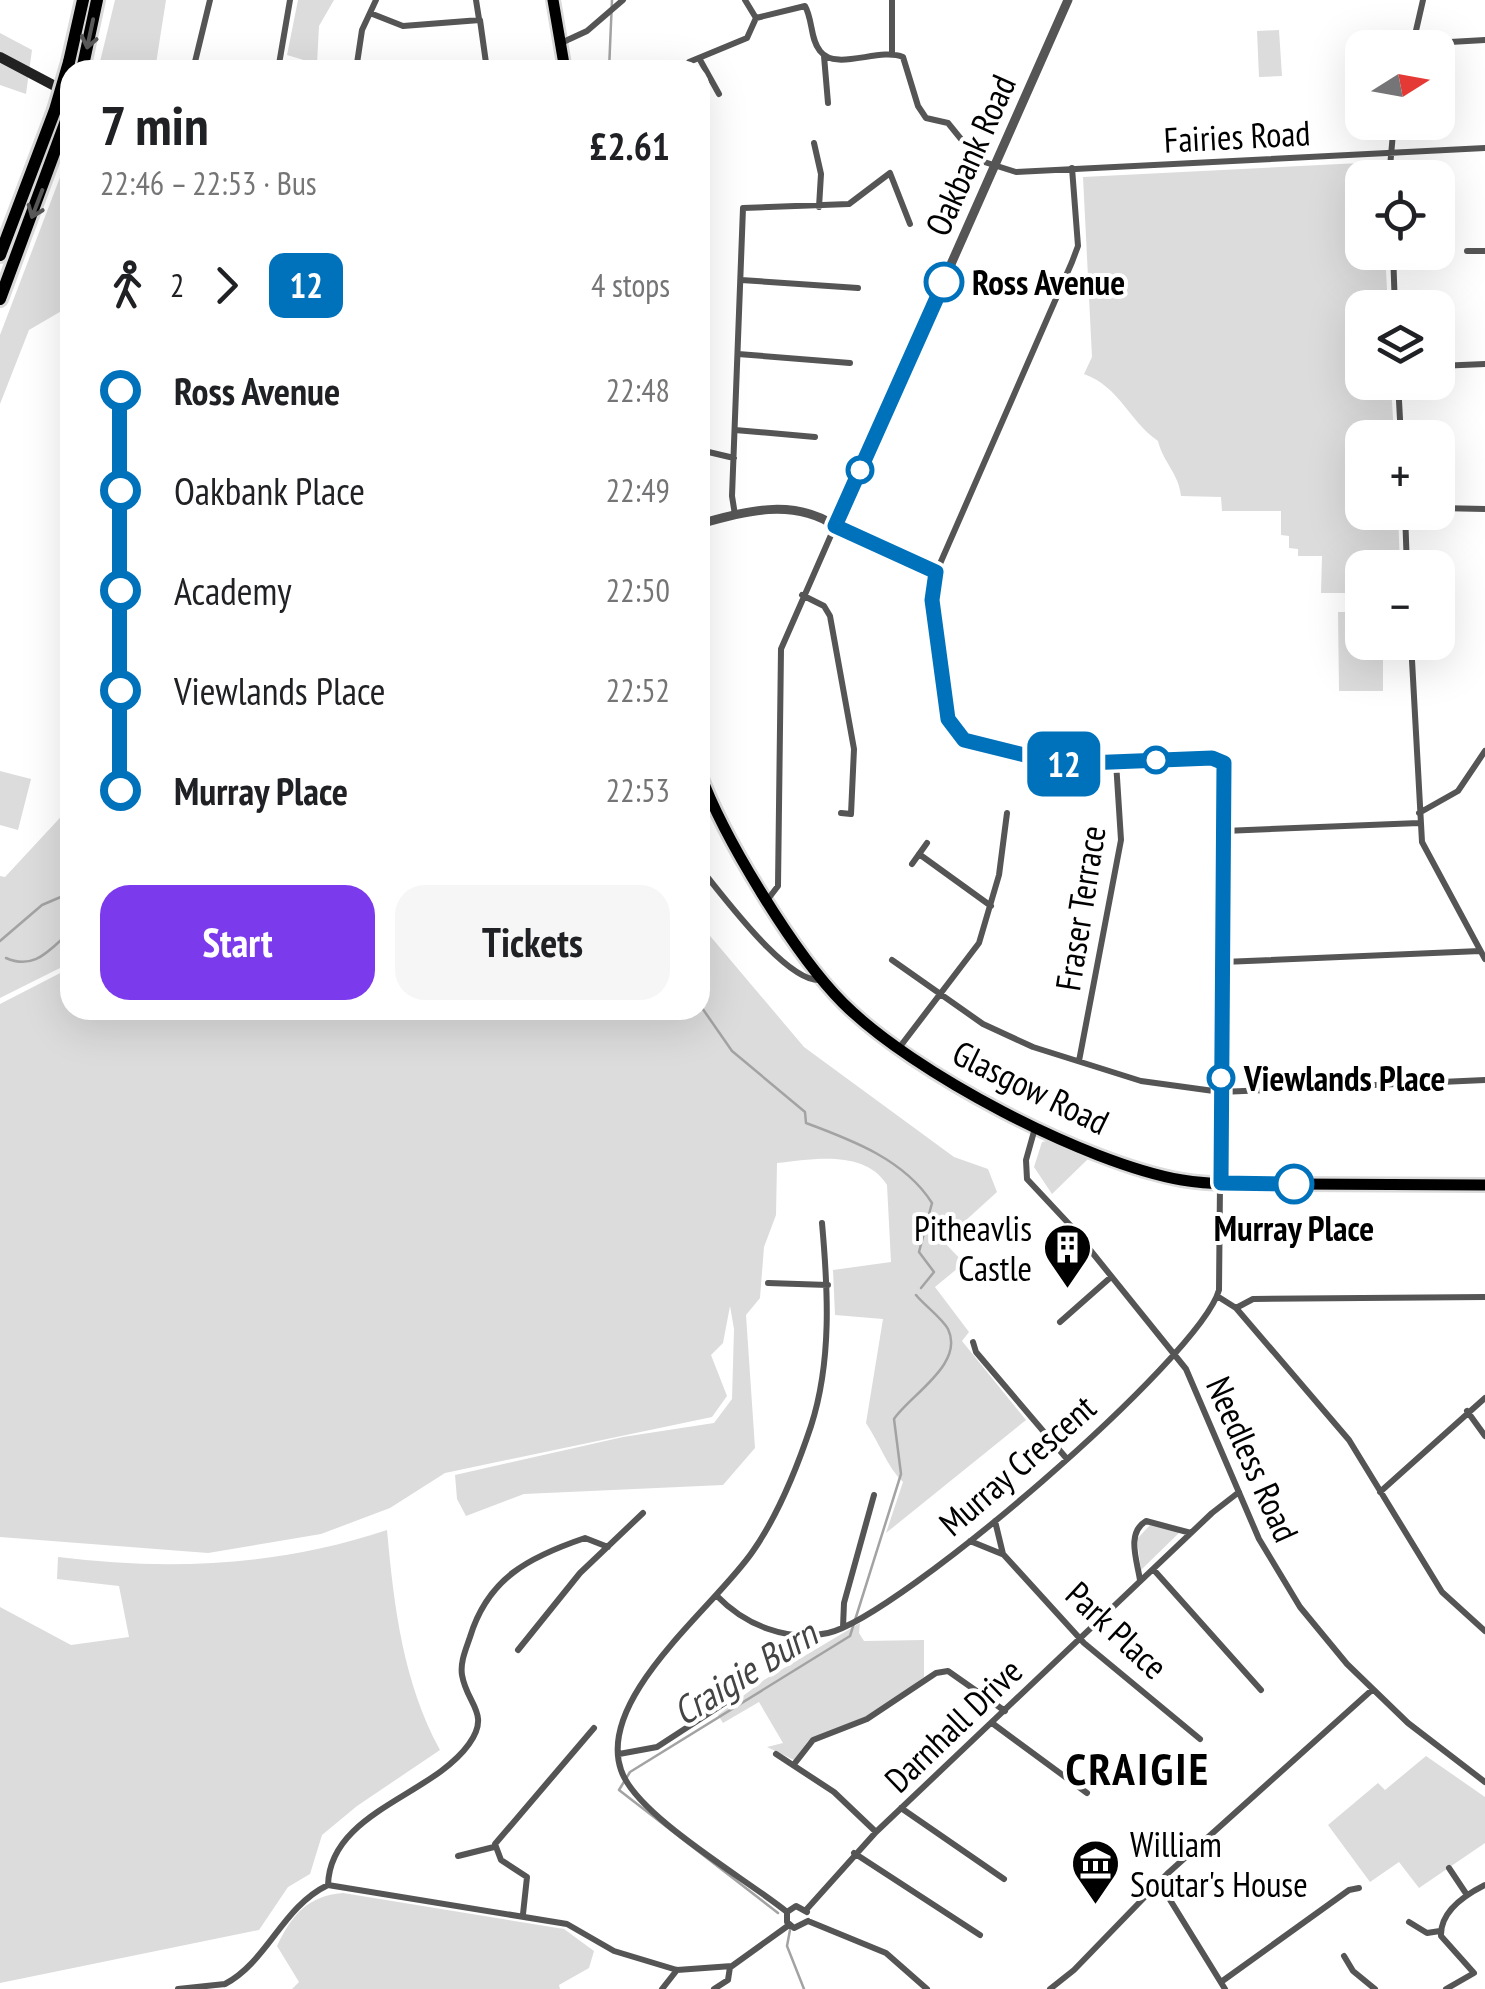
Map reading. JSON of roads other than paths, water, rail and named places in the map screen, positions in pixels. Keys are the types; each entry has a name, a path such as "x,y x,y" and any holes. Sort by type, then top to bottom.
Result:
{"highway":[{"path":"78,60 83,0"},
{"path":"80,60 97,0"},
{"path":"0,256 60,122"},
{"path":"0,299 60,125"}],"main road":[{"path":"553,0 564,60"},
{"path":"0,57 60,89"},
{"name":"Glasgow Road","path":"710,797 768,899 822,980 850,1010 899,1048 1035,1127 1147,1171 1221,1183 1485,1185"}],"street":[{"path":"195,60 210,0"},
{"path":"280,60 290,0"},
{"path":"358,60 376,0"},
{"path":"476,0 486,60"},
{"path":"560,44 573,40 623,0"},
{"path":"745,0 756,18"},
{"path":"892,0 892,52"},
{"name":"Oakbank Road","path":"768,899 778,886 781,648 992,164 1068,0"},
{"path":"1416,30 1423,0"},
{"path":"693,60 747,38 756,18 805,3 816,46 824,56 836,60 892,52 909,67 918,106 926,118 948,124 968,152 992,164"},
{"path":"370,13 403,26 480,20"},
{"path":"1455,42 1485,40"},
{"path":"824,56 828,103"},
{"path":"710,79 719,94"},
{"path":"1390,160 1392,140"},
{"path":"814,143 821,174 819,206"},
{"name":"Fairies Road","path":"992,164 1016,172 1485,148"},
{"path":"1072,168 1078,246 936,572 932,600 948,719 964,740 1045,762 1222,760 1217,1296 1236,1308 1349,1440 1442,1592 1485,1631"},
{"path":"735,515 743,208 819,206 860,200 890,173 910,224"},
{"path":"1467,252 1485,251"},
{"path":"741,280 858,288"},
{"path":"738,354 850,363"},
{"path":"1455,365 1485,364"},
{"path":"735,430 815,436"},
{"path":"710,452 734,458"},
{"path":"1455,508 1485,509"},
{"path":"710,521 780,509 812,515 936,572"},
{"path":"802,595 828,612 854,750 850,814 841,813"},
{"path":"1412,660 1422,842 1485,959"},
{"path":"1419,813 1440,805 1458,791 1485,751"},
{"name":"Fraser Terrace","path":"1079,1062 1121,840 1116,762"},
{"path":"899,1048 978,944 991,906 1007,813"},
{"path":"1224,831 1419,823"},
{"path":"912,864 927,844"},
{"path":"919,854 991,906"},
{"path":"710,879 787,966 806,980 822,980"},
{"path":"1223,962 1480,950"},
{"path":"892,960 982,1024 1079,1062 1142,1081 1221,1092 1485,1080"},
{"name":"Needless Road","path":"1035,1127 1026,1160 1027,1179 1190,1377 1273,1567 1300,1607 1408,1724 1485,1782"},
{"path":"789,1925 787,1912 651,1810 629,1785 619,1754 620,1723 637,1688 755,1549 811,1426 824,1371 828,1285 822,1223"},
{"path":"1060,1322 1111,1277"},
{"path":"768,1283 828,1285"},
{"name":"Murray Crescent","path":"718,1596 754,1624 782,1633 812,1636 851,1623 970,1541 1067,1460 1174,1355 1217,1296"},
{"path":"1236,1308 1253,1299 1485,1297"},
{"path":"973,1342 976,1352 1067,1460"},
{"path":"1380,1492 1485,1398"},
{"path":"1467,1411 1485,1436"},
{"name":"Darnhall Drive","path":"806,1910 854,1853 1239,1492"},
{"path":"851,1623 842,1610 874,1495"},
{"path":"518,1650 644,1513"},
{"name":"Park Place","path":"995,1521 1003,1554"},
{"path":"1140,1581 1134,1534 1138,1526 1146,1521 1191,1533"},
{"path":"328,1885 332,1854 387,1805 446,1766 474,1735 481,1720 480,1710 465,1683 462,1663 479,1611 498,1582 532,1558 585,1538 608,1548"},
{"name":"Park Place","path":"970,1541 1003,1554 1081,1638 1200,1739"},
{"path":"1153,1569 1261,1690"},
{"path":"795,1763 813,1740 867,1719 936,1674 948,1672 1005,1711"},
{"path":"1050,1989 1074,1970 1159,1882 1373,1689"},
{"path":"619,1754 658,1747 740,1694"},
{"path":"992,1723 1087,1793"},
{"path":"458,1856 494,1848 594,1728"},
{"path":"776,1754 795,1763 876,1832"},
{"path":"901,1808 1004,1879"},
{"path":"494,1848 503,1863 527,1878 522,1914"},
{"path":"854,1853 980,1935"},
{"path":"1450,1868 1467,1895"},
{"path":"1159,1882 1223,1986 1349,1890 1360,1888"},
{"path":"1440,1932 1448,1912 1485,1884"},
{"path":"178,1989 225,1987 263,1950 292,1909 328,1885 567,1924 614,1951 677,1970 730,1967 789,1925"},
{"path":"787,1912 796,1906 806,1910 808,1922"},
{"path":"789,1925 798,1929 808,1922"},
{"path":"808,1922 886,1953 916,1986 926,1989"},
{"path":"1409,1922 1427,1932 1440,1932"},
{"path":"1440,1932 1474,1973"},
{"path":"1344,1956 1353,1970 1375,1989"},
{"path":"1446,1989 1485,1966"},
{"path":"714,1989 728,1980 730,1967"},
{"path":"662,1989 677,1970"}],"waterway":[{"path":"609,60 612,0"},
{"path":"0,941 42,905 60,897"},
{"path":"6,958 34,960 60,941"},
{"name":"Craigie Burn","path":"710,1019 732,1051 805,1112 806,1123 876,1153 921,1188 932,1203 919,1252 934,1272 921,1288"},
{"name":"Craigie Burn","path":"778,1913 619,1790 630,1772 850,1636 901,1474 894,1419 943,1367 949,1354 948,1329 916,1295"},
{"name":"Craigie Burn","path":"790,1930 787,1946 804,1989"}],"place":[{"name":"Ross Avenue","path":"944,282"},
{"name":"Viewlands Place","path":"1221,1078"},
{"name":"Murray Place","path":"1294,1184"},
{"name":"Pitheavlis Castle","path":"1067,1290"},
{"name":"William Soutar's House","path":"1095,1906"}],"district":[{"name":"CRAIGIE","path":"1138,1768"}]}
